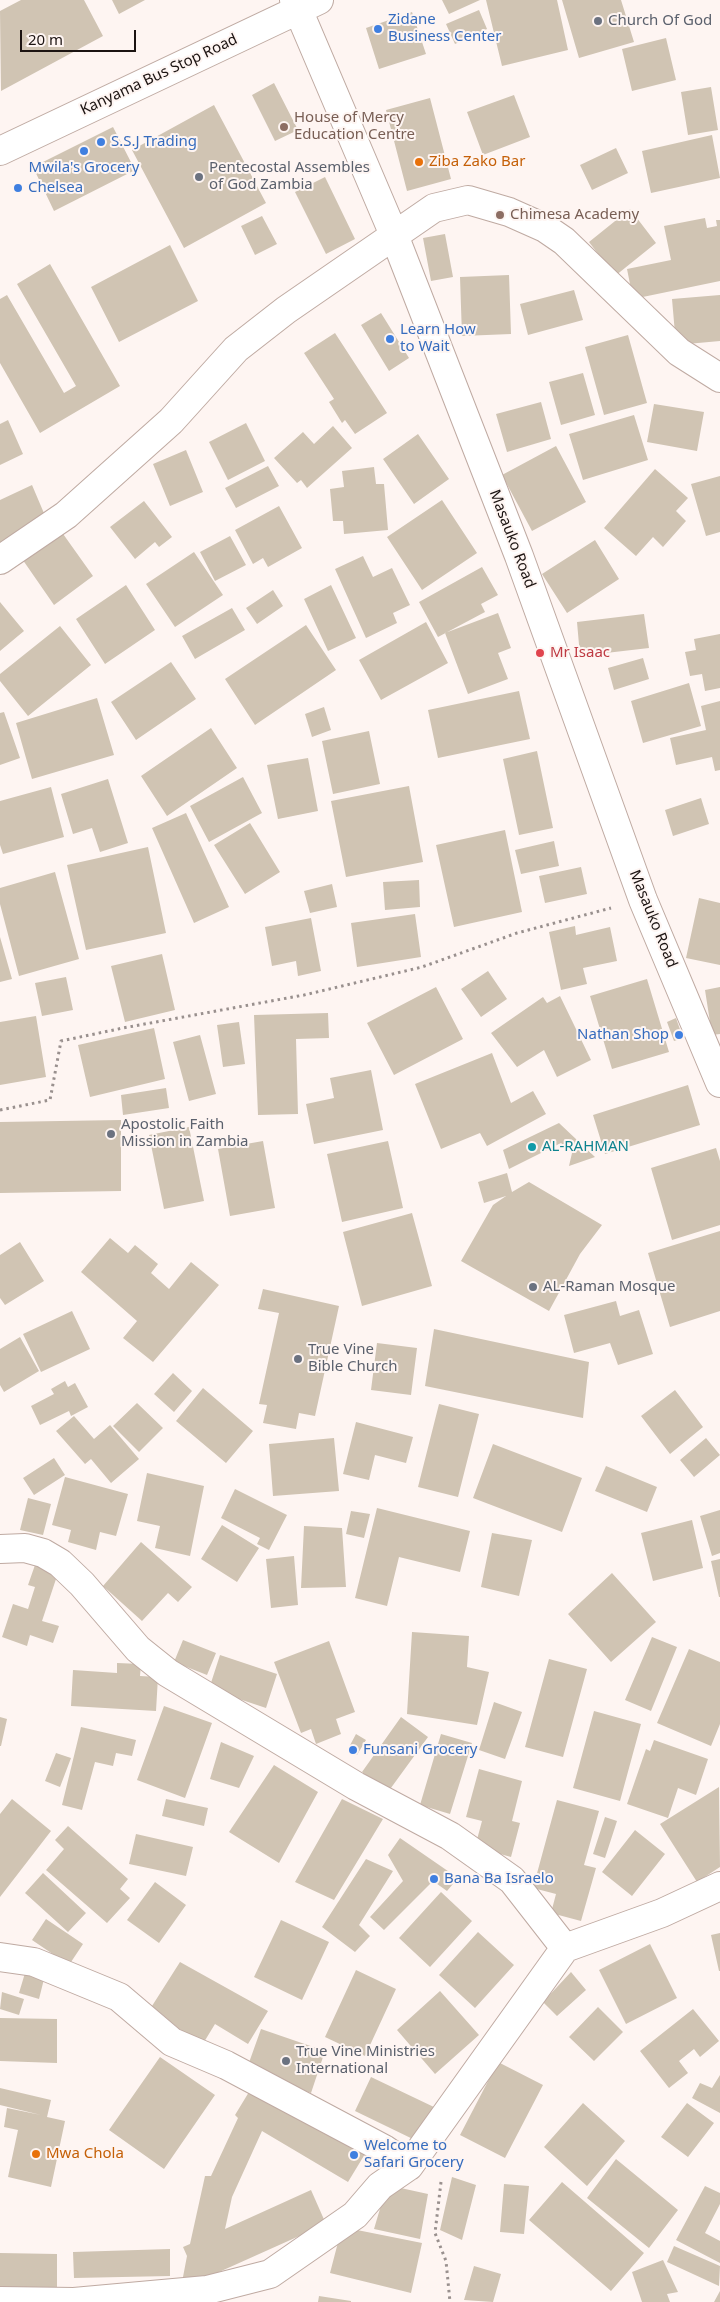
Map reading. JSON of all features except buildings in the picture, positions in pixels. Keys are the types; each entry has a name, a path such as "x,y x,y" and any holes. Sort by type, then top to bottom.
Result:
{"street":[{"name":"Kanyama Bus Stop Road","path":"0,150 303,3"},
{"name":"Masauko Road","path":"303,3 519,556 644,900 720,1082"},
{"path":"0,560 66,515 171,420 236,349 286,310 434,208 468,200 509,212 545,228 564,241 679,352 720,378"},
{"path":"0,1549 25,1548 43,1553 60,1563 82,1584 138,1649 168,1673 356,1786 450,1836 512,1880 565,1948"},
{"path":"0,2301 74,2302 207,2290 270,2274 355,2215 380,2186 409,2166 565,1948 662,1914 720,1886"},
{"path":"0,1957 34,1962 119,1996 172,2042 226,2065 384,2150 409,2166"}],"path":[{"path":"0,1110 50,1100 61,1041 304,995 422,967 517,933 644,900"},
{"path":"435,2130 442,2176 435,2233 446,2261 450,2302"}],"place":[{"name":"Church Of God","path":"598,21"},
{"name":"Zidane Business Center","path":"378,29"},
{"name":"House of Mercy Education Centre","path":"284,127"},
{"name":"S.S.J Trading","path":"101,142"},
{"name":"Mwila's Grocery","path":"84,151"},
{"name":"Ziba Zako Bar","path":"419,162"},
{"name":"Pentecostal Assembles of God Zambia","path":"199,177"},
{"name":"Chelsea","path":"18,188"},
{"name":"Chimesa Academy","path":"500,215"},
{"name":"Learn How to Wait","path":"390,339"},
{"name":"Mr Isaac","path":"540,653"},
{"name":"Nathan Shop","path":"679,1035"},
{"name":"Apostolic Faith Mission in Zambia","path":"111,1134"},
{"name":"AL-RAHMAN","path":"532,1147"},
{"name":"AL-Raman Mosque","path":"533,1287"},
{"name":"True Vine Bible Church","path":"298,1359"},
{"name":"Funsani Grocery","path":"353,1750"},
{"name":"Bana Ba Israelo","path":"434,1879"},
{"name":"True Vine Ministries International","path":"286,2061"},
{"name":"Mwa Chola","path":"36,2154"},
{"name":"Welcome to Safari Grocery","path":"354,2155"}]}
